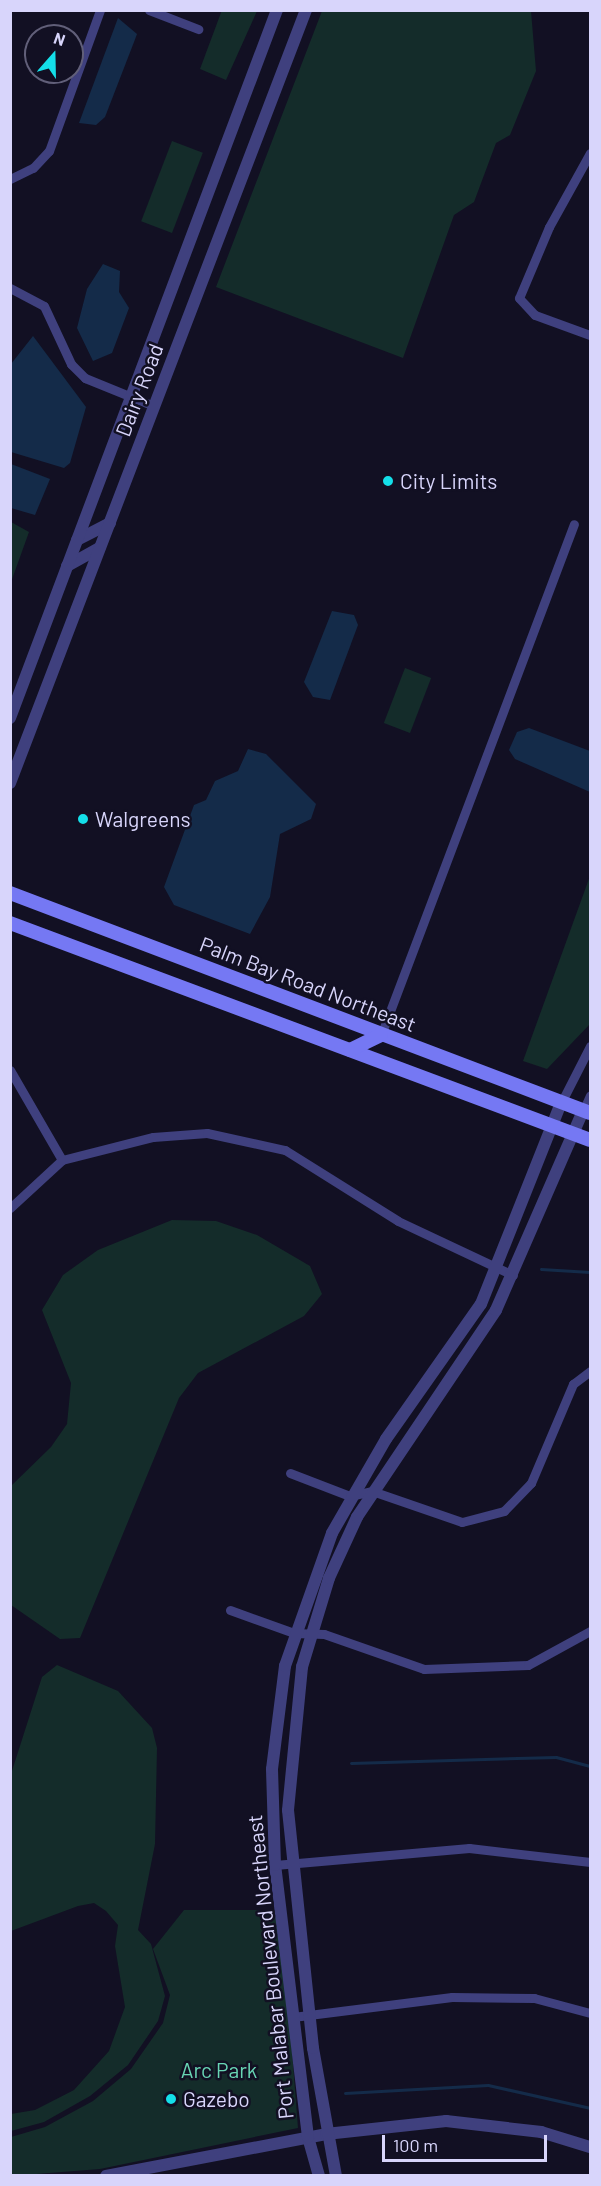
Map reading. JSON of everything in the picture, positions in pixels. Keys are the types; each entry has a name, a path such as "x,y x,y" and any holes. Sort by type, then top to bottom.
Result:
{"main road":[{"name":"Palm Bay Road Northeast","path":"10,893 587,1112"},
{"path":"10,923 591,1140"},
{"path":"350,1050 381,1035"}],"street":[{"path":"10,179 33,168 49,151 100,10"},
{"path":"149,10 198,29"},
{"name":"Dairy Road","path":"10,718 277,10"},
{"name":"Dairy Road","path":"10,783 306,10"},
{"path":"591,153 549,227 519,298 535,315 591,335"},
{"path":"10,288 44,306 71,364 85,378 153,406"},
{"path":"76,540 110,523"},
{"path":"381,1035 574,524"},
{"path":"67,566 99,548"},
{"path":"561,1103 591,1046"},
{"path":"10,1070 62,1160"},
{"path":"587,1112 591,1095"},
{"name":"Port Malabar Boulevard Northeast","path":"319,2175 308,2137 275,1865 272,1769 294,1634 313,1573 350,1496 459,1342 498,1269 561,1103"},
{"name":"Port Malabar Boulevard Northeast","path":"336,2175 326,2134 292,1863 288,1771 310,1635 329,1578 372,1491 474,1349 513,1275 573,1134 587,1112"},
{"path":"10,1208 62,1160 153,1137 207,1133 285,1150 398,1221 513,1275"},
{"path":"290,1473 350,1496 372,1491 462,1522 504,1511 531,1483 573,1384 591,1371"},
{"path":"230,1610 294,1634 324,1634 424,1669 486,1670 528,1665 591,1631"},
{"path":"275,1865 469,1848 591,1862"},
{"path":"293,2017 452,1997 534,1998 591,2013"},
{"path":"106,2175 326,2134 446,2121 541,2132 591,2147"}],"green space":[{"path":"222,10 257,11 226,80 200,69"},
{"path":"322,11 531,11 536,71 510,135 496,143 474,202 454,215 403,358 216,287"},
{"path":"172,141 203,153 172,233 141,221"},
{"path":"10,522 29,532 11,582"},
{"path":"405,668 431,678 410,733 384,723"},
{"path":"590,876 590,1024 547,1069 523,1061"},
{"path":"172,1220 216,1221 257,1235 310,1266 322,1294 304,1316 198,1373 179,1398 80,1638 60,1639 11,1605 11,1486 51,1447 67,1424 71,1383 42,1310 63,1275 98,1250"},
{"path":"57,1665 118,1691 152,1728 157,1748 155,1844 138,1930 151,1944 165,1996 158,2021 128,2065 90,2096 44,2122 11,2131 11,2114 35,2110 74,2090 109,2051 125,2007 115,1946 118,1925 106,1911 94,1903 78,1906 11,1931 11,1774 42,1677"},
{"name":"Arc Park","path":"184,1910 281,1910 298,2128 100,2169 11,2176 11,2137 45,2127 93,2101 131,2069 163,2023 170,1995 153,1949"}],"water":[{"path":"118,18 137,34 105,117 96,125 79,123"},
{"path":"103,264 120,271 119,292 129,308 112,353 93,361 77,328 87,289"},
{"path":"33,336 86,407 70,463 64,468 11,452 11,364"},
{"path":"11,464 50,479 35,515 11,508"},
{"path":"332,611 354,615 358,625 330,700 313,697 304,682"},
{"path":"529,728 590,751 590,792 515,759 509,750 517,732"},
{"path":"248,749 266,754 316,804 311,819 280,834 270,897 250,934 174,905 164,887 194,805 206,800 215,781 238,771"}],"waterway":[{"path":"541,1269 590,1272"},
{"path":"351,1763 556,1757 590,1766"},
{"path":"345,2093 488,2085 590,2108"}],"place":[{"name":"City Limits","path":"388,481"},
{"name":"Walgreens","path":"83,819"},
{"name":"Gazebo","path":"171,2099"}]}
